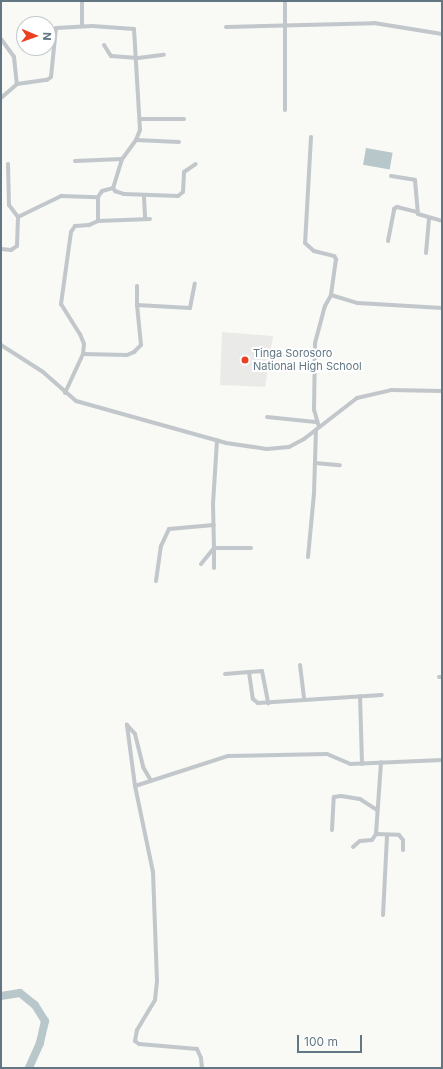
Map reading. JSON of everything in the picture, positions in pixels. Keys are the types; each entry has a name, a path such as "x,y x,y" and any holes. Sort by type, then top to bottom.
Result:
{"street":[{"path":"82,1 82,26"},
{"path":"285,1 285,110"},
{"path":"226,27 374,23 442,34"},
{"path":"1,98 17,84 47,80 51,77 53,73 54,29 82,26 136,30 140,119 136,140 122,159 113,188"},
{"path":"1,39 14,57 17,84"},
{"path":"104,45 108,55 138,58 164,55"},
{"path":"140,119 184,119"},
{"path":"308,557 318,428 316,422 314,342 325,306 331,295 336,259 334,256 314,250 306,243 311,137"},
{"path":"136,140 179,142"},
{"path":"75,161 122,159"},
{"path":"1,249 16,248 18,217 9,205 8,164"},
{"path":"113,188 118,193 144,197 181,195 184,172 196,164"},
{"path":"391,176 415,180 417,212 419,216 442,221"},
{"path":"98,221 98,197 102,191 113,188"},
{"path":"18,217 61,196 98,197"},
{"path":"65,393 83,354 83,338 60,301 71,229 98,221 148,219 144,197"},
{"path":"388,241 394,209 417,212"},
{"path":"426,253 429,219"},
{"path":"137,305 190,308 195,283"},
{"path":"83,354 127,355 138,349 141,345 141,333 137,305 137,286"},
{"path":"331,295 358,303 442,308"},
{"path":"1,345 43,372 65,393 76,401 97,409 217,440 267,449 289,447 318,428 357,398 391,390 442,391"},
{"path":"267,417 316,422"},
{"path":"214,568 213,504 217,440"},
{"path":"315,463 340,465"},
{"path":"156,581 161,546 169,530 214,525"},
{"path":"214,548 251,548"},
{"path":"201,564 214,548"},
{"path":"300,665 304,700"},
{"path":"249,672 253,699 258,703 382,695"},
{"path":"225,674 262,672 268,703"},
{"path":"360,696 362,764"},
{"path":"151,781 143,767 135,734 127,725 135,786 153,872 157,981 155,1000 137,1030 135,1041 139,1044 197,1049 201,1058 202,1068"},
{"path":"135,786 228,756 327,754 343,762 362,764 442,760"},
{"path":"353,847 360,841 372,840 376,834 381,762"},
{"path":"332,830 334,797 341,796 360,799 377,810"},
{"path":"376,834 401,837 404,850"},
{"path":"383,915 387,835"}],"shaded area":[{"path":"366,148 393,153 390,169 363,165"},
{"name":"Tinga Sorosoro National High School","path":"222,332 273,336 265,387 220,385"}],"waterway":[{"path":"1,996 20,993 35,1005 45,1021 40,1043 29,1068"}],"place":[{"name":"Tinga Sorosoro National High School","path":"245,360"}]}
